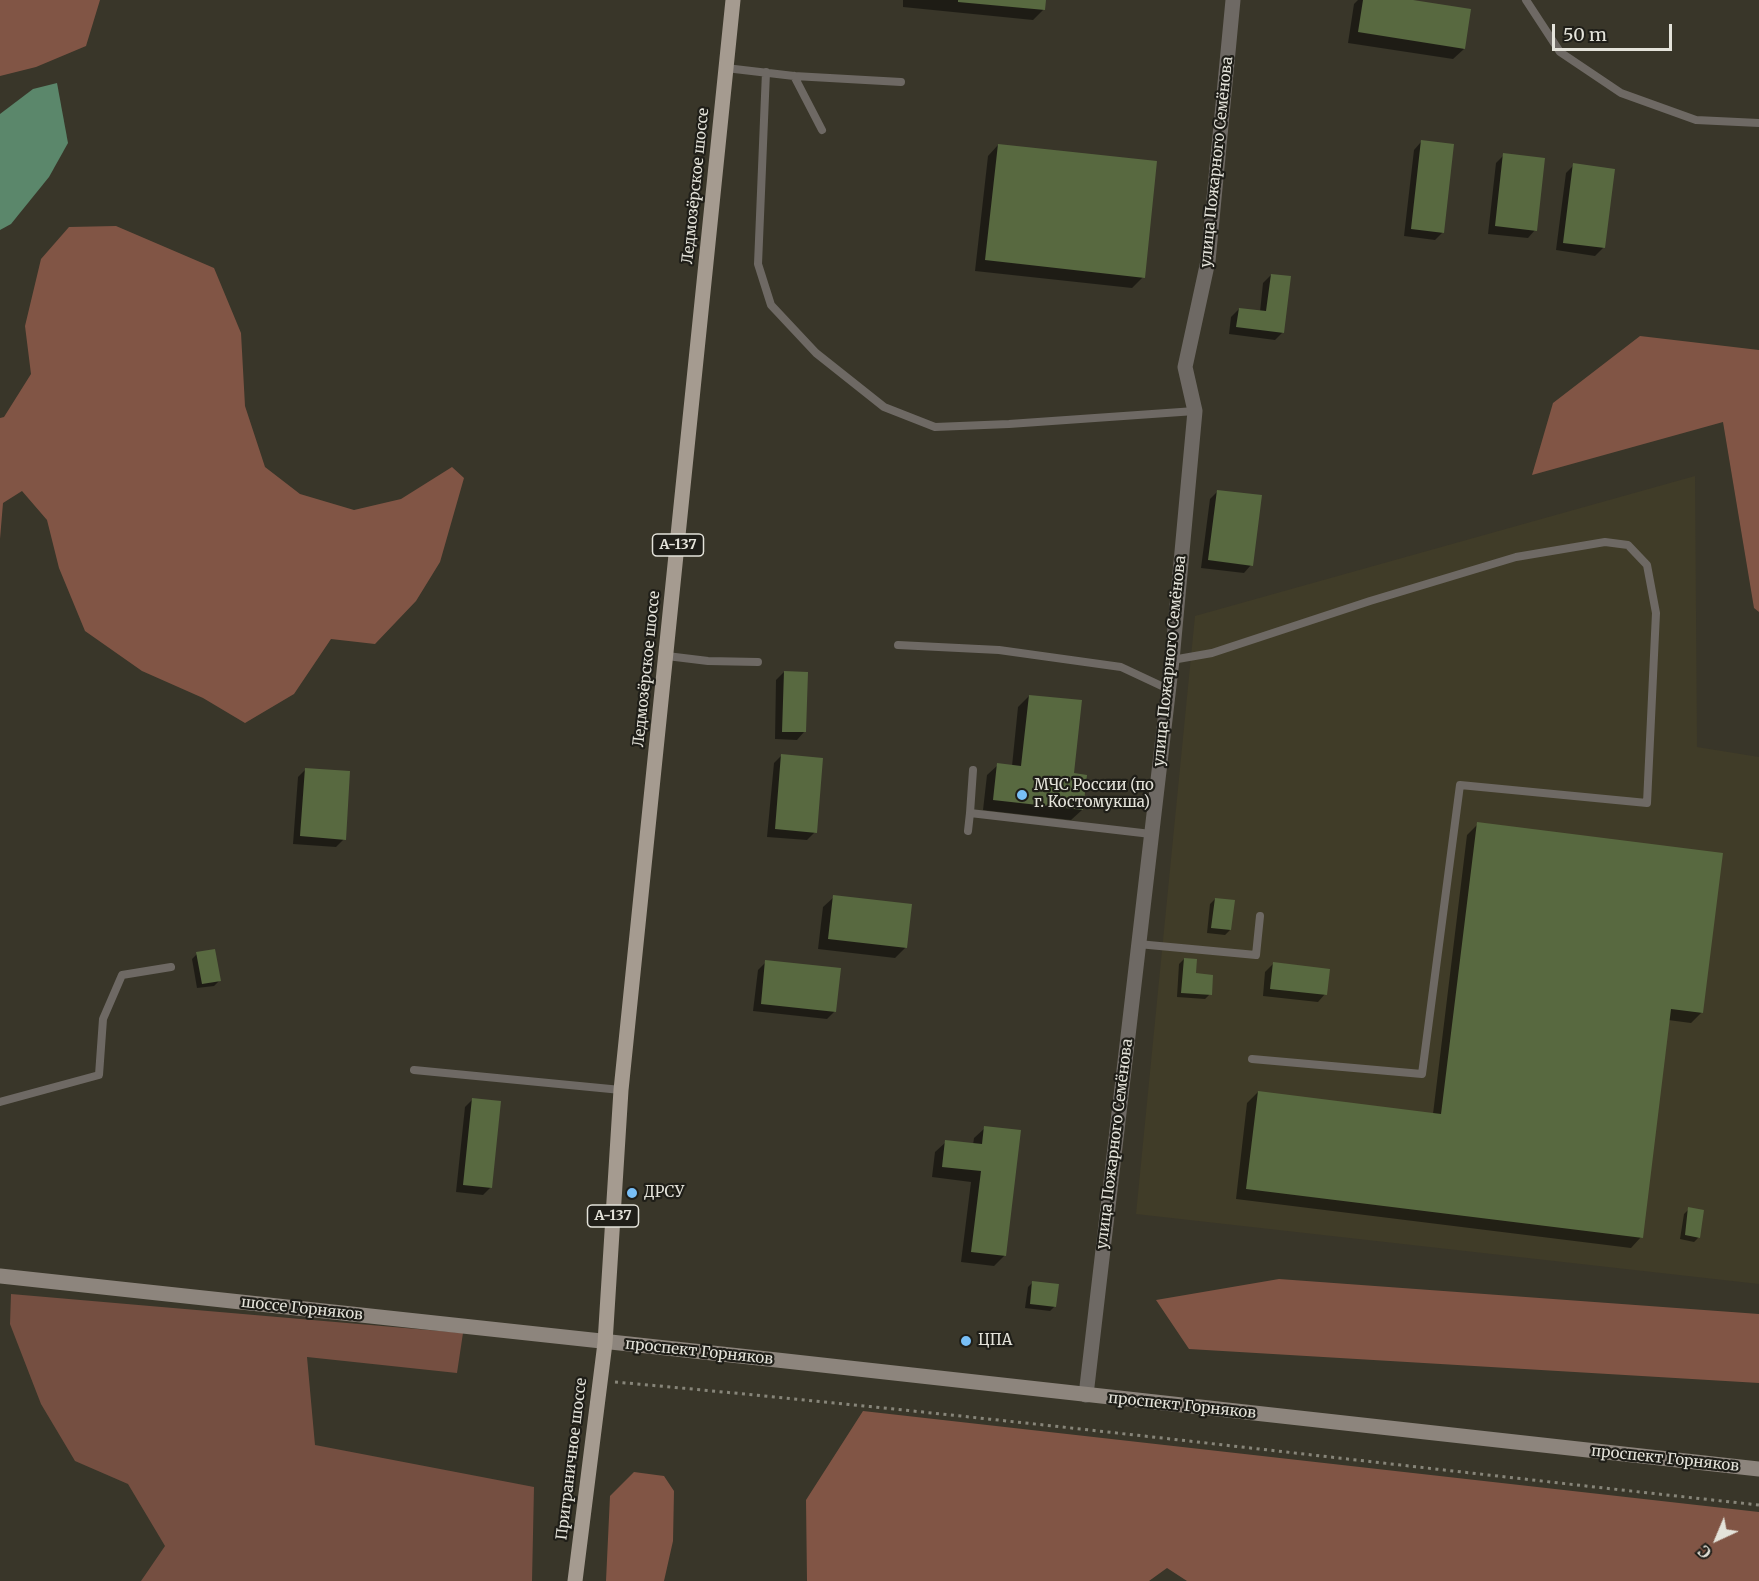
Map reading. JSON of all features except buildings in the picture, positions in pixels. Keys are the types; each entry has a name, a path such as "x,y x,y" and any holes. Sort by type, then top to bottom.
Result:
{"main road":[{"name":"Ледмозёрское шоссе","path":"605,1342 621,1090 733,0"},
{"name":"шоссе Горняков","path":"0,1276 605,1342"},
{"name":"проспект Горняков","path":"605,1342 1759,1469"},
{"name":"Приграничное шоссе","path":"575,1581 605,1342"}],"street":[{"name":"улица Пожарного Семёнова","path":"1086,1395 1172,660 1195,411 1185,367 1209,261 1233,0"}],"lane":[{"path":"1526,0 1560,52 1621,93 1696,120 1759,123"},
{"path":"726,68 794,76 901,82"},
{"path":"766,72 758,264 771,304 824,360 884,407 935,427 1195,411"},
{"path":"794,76 822,130"},
{"path":"1172,660 1212,653 1370,601 1516,557 1605,542 1628,546 1647,565 1656,613 1647,803 1460,785 1422,1074 1252,1059"},
{"path":"898,645 999,650 1121,667 1168,689"},
{"path":"667,656 708,661 758,662"},
{"path":"968,831 973,770"},
{"path":"970,813 1151,834"},
{"path":"1138,944 1256,955 1260,916"},
{"path":"0,1102 99,1075 104,1019 122,975 171,967"},
{"path":"414,1070 621,1090"}],"path":[{"path":"600,1381 824,1401 1070,1427 1759,1505"}],"shaded area":[{"path":"0,0 100,0 86,46 36,67 0,76"},
{"path":"57,83 68,143 49,177 11,224 0,230 0,114 33,89"},
{"path":"116,226 214,268 241,333 245,406 265,467 300,494 354,510 401,499 452,467 464,478 440,562 416,601 375,644 331,639 294,694 245,723 203,698 142,671 85,631 59,568 47,520 22,491 3,503 0,539 0,418 4,417 31,374 25,326 41,259 69,227"},
{"path":"1640,336 1759,350 1759,612 1754,608 1723,422 1532,475 1553,403"},
{"path":"1695,476 1697,747 1759,757 1759,1284 1136,1214 1195,616"},
{"path":"1279,1279 1759,1314 1759,1383 1189,1349 1156,1300"},
{"path":"11,1294 463,1333 457,1373 307,1357 315,1445 534,1487 532,1581 141,1581 165,1546 128,1484 75,1461 41,1404 10,1324"},
{"path":"863,1411 1759,1512 1759,1581 1187,1581 1167,1568 1149,1581 807,1581 806,1500"},
{"path":"634,1472 664,1476 674,1491 673,1541 664,1581 606,1581 610,1496"}],"place":[{"name":"МЧС России (по г. Костомукша)","path":"1022,795"},
{"name":"ДРСУ","path":"632,1193"},
{"name":"ЦПА","path":"966,1341"}]}
